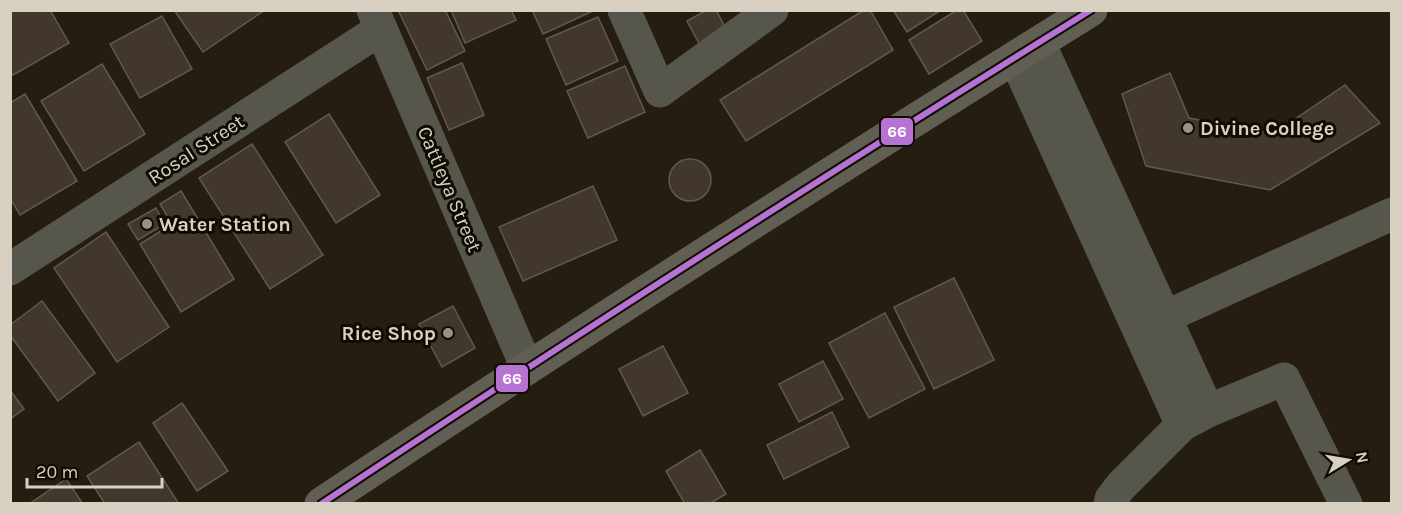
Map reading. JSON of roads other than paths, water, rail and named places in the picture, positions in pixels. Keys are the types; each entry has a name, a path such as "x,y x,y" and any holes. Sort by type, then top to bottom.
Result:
{"main road":[{"path":"321,504 527,368 1091,10"}],"street":[{"path":"624,10 660,91 772,10"},
{"name":"Rosal Street","path":"10,269 377,20"},
{"name":"Cattleya Street","path":"377,20 527,368"},
{"path":"1027,50 1195,418"},
{"path":"1152,323 1392,213"},
{"path":"1110,504 1121,486 1195,418 1284,379 1346,504"}],"place":[{"name":"Divine College","path":"1188,128"},
{"name":"Water Station","path":"147,224"},
{"name":"Rice Shop","path":"448,333"}]}
